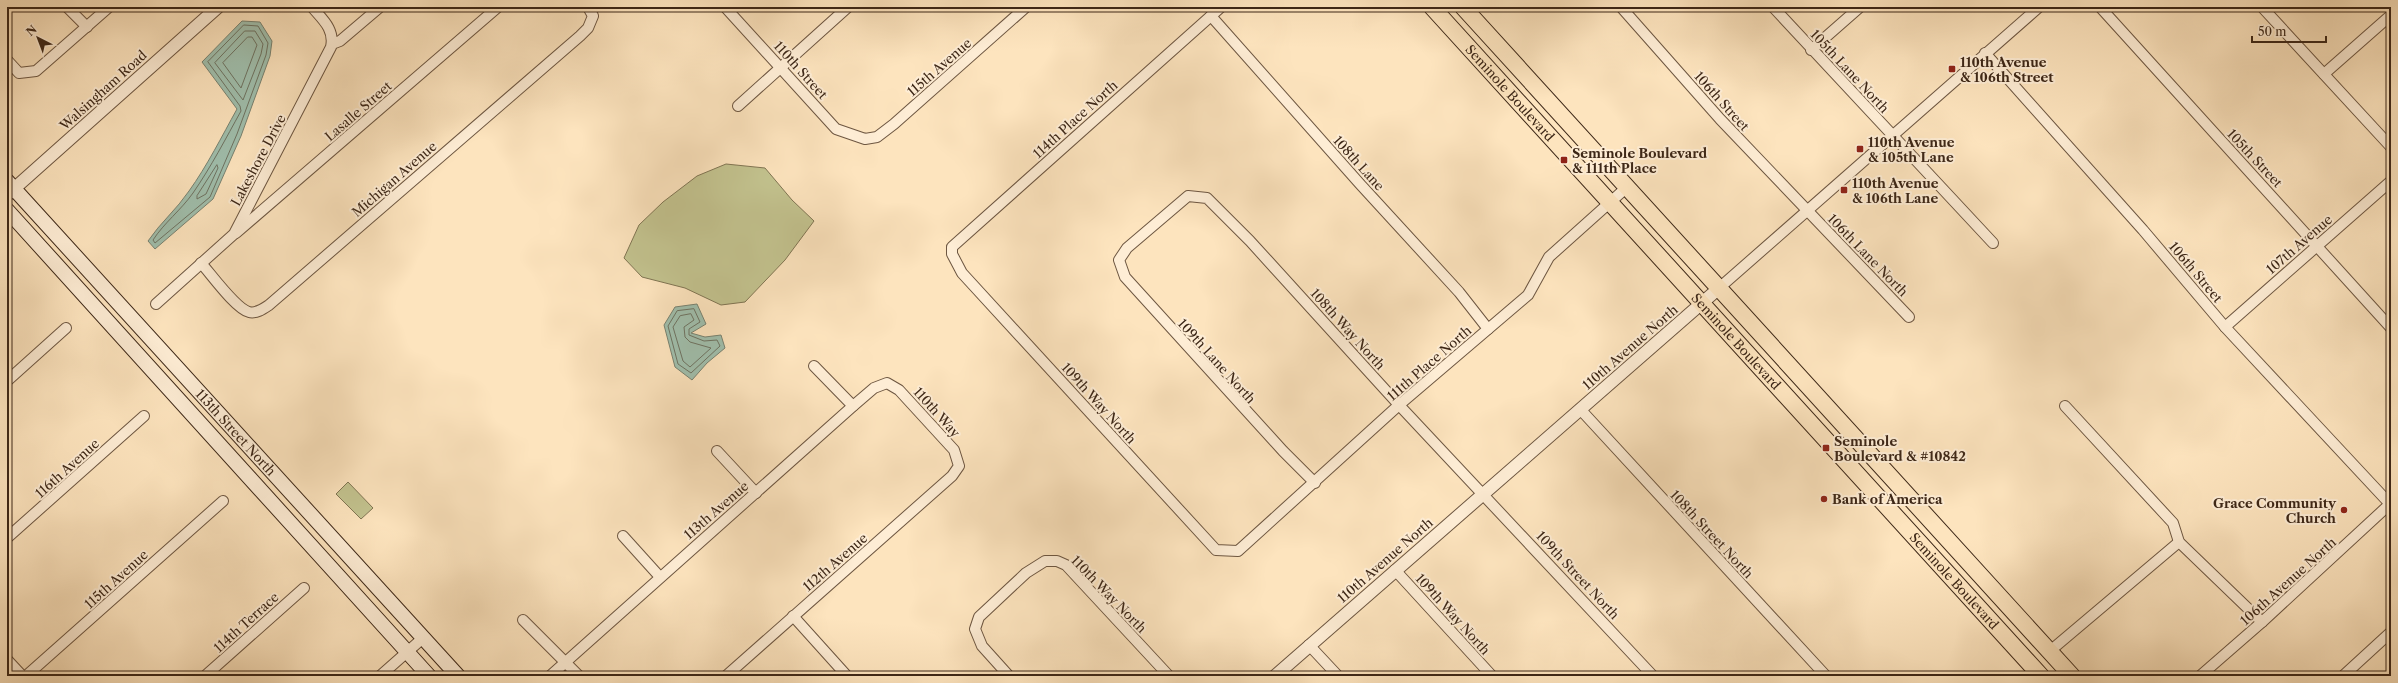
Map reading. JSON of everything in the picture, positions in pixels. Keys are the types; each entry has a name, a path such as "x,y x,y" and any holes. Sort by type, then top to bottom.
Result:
{"main road":[{"name":"Seminole Boulevard","path":"1432,7 2041,676"},
{"name":"Seminole Boulevard","path":"1462,7 2072,676"},
{"name":"113th Street North","path":"9,188 458,676"},
{"name":"113th Street North","path":"7,210 429,676"}],"street":[{"path":"67,7 87,27"},
{"path":"7,60 19,72 36,71 109,7"},
{"name":"Walsingham Road","path":"9,188 218,7"},
{"path":"312,7 331,30 332,44 340,41 380,7"},
{"name":"Lasalle Street","path":"234,234 498,7"},
{"name":"Michigan Avenue","path":"201,263 234,300 248,312 255,313 269,305 580,36 592,21 593,16 588,7"},
{"name":"110th Street","path":"725,7 836,129 865,139"},
{"path":"738,106 848,7"},
{"name":"115th Avenue","path":"865,139 878,137 894,124 1026,7"},
{"name":"114th Place North","path":"952,254 952,247 1221,7"},
{"name":"106th Street","path":"1621,7 1720,119 1808,210"},
{"name":"105th Lane North","path":"1773,7 1811,50 1993,243"},
{"path":"1811,50 1860,7"},
{"name":"110th Avenue North","path":"1274,676 2039,7"},
{"name":"105th Street","path":"2100,7 2391,328"},
{"path":"2262,7 2391,147"},
{"path":"2324,74 2391,15"},
{"name":"108th Lane","path":"1211,16 1360,184 1459,292 1488,329"},
{"name":"Lakeshore Drive","path":"156,304 234,234 332,44"},
{"name":"106th Street","path":"1985,53 2143,230 2225,327 2390,504"},
{"name":"107th Avenue","path":"2225,327 2391,181"},
{"name":"111th Place North","path":"1238,551 1400,405 1528,295 1550,257 1626,188"},
{"name":"108th Way North","path":"1127,248 1188,196 1207,198 1483,492"},
{"name":"106th Lane North","path":"1808,210 1909,317"},
{"name":"109th Lane North","path":"1127,248 1120,260 1125,278 1283,451 1315,483"},
{"name":"109th Way North","path":"952,254 962,273 1216,550 1238,551"},
{"path":"7,381 66,328"},
{"path":"814,366 853,406"},
{"name":"113th Avenue","path":"550,676 853,406 874,388 887,383"},
{"name":"110th Way","path":"887,383 899,390 954,450 959,466"},
{"path":"2065,406 2173,523 2179,542 2262,622"},
{"name":"108th Street North","path":"1580,409 1826,676"},
{"name":"116th Avenue","path":"7,538 144,416"},
{"path":"717,451 756,493"},
{"name":"112th Avenue","path":"726,676 952,476 959,466"},
{"name":"109th Street North","path":"1483,492 1654,676"},
{"name":"115th Avenue","path":"26,676 223,501"},
{"name":"106th Avenue North","path":"2200,676 2262,622 2390,504"},
{"path":"623,536 660,577"},
{"path":"2050,651 2179,542"},
{"name":"110th Way North","path":"1009,676 982,646 975,630 979,617 1026,573 1045,561 1056,561 1066,565 1169,676"},
{"name":"109th Way North","path":"1395,570 1492,676"},
{"name":"114th Terrace","path":"205,676 304,588"},
{"path":"793,616 847,676"},
{"path":"523,620 579,676"},
{"path":"2343,676 2391,632"},
{"path":"380,676 423,638"},
{"path":"1309,645 1338,676"},
{"path":"7,661 21,676"}],"green space":[{"path":"726,164 765,168 792,200 814,221 785,260 745,302 721,305 685,288 642,277 624,258 639,225 663,202 697,176"},
{"path":"348,482 373,508 361,519 336,494"}],"water":[{"path":"242,21 260,22 272,41 270,56 241,136 213,199 155,249 148,241 184,198 196,181 237,109 202,62"},
{"path":"697,304 706,324 691,333 705,337 721,335 725,348 707,363 692,380 675,367 664,325 675,307"}],"place":[{"name":"110th Avenue & 106th Street","path":"1952,69"},
{"name":"110th Avenue & 105th Lane","path":"1860,149"},
{"name":"Seminole Boulevard & 111th Place","path":"1564,160"},
{"name":"110th Avenue & 106th Lane","path":"1844,190"},
{"name":"Seminole Boulevard & #10842","path":"1826,448"},
{"name":"Bank of America","path":"1824,499"},
{"name":"Grace Community Church","path":"2344,510"}]}
